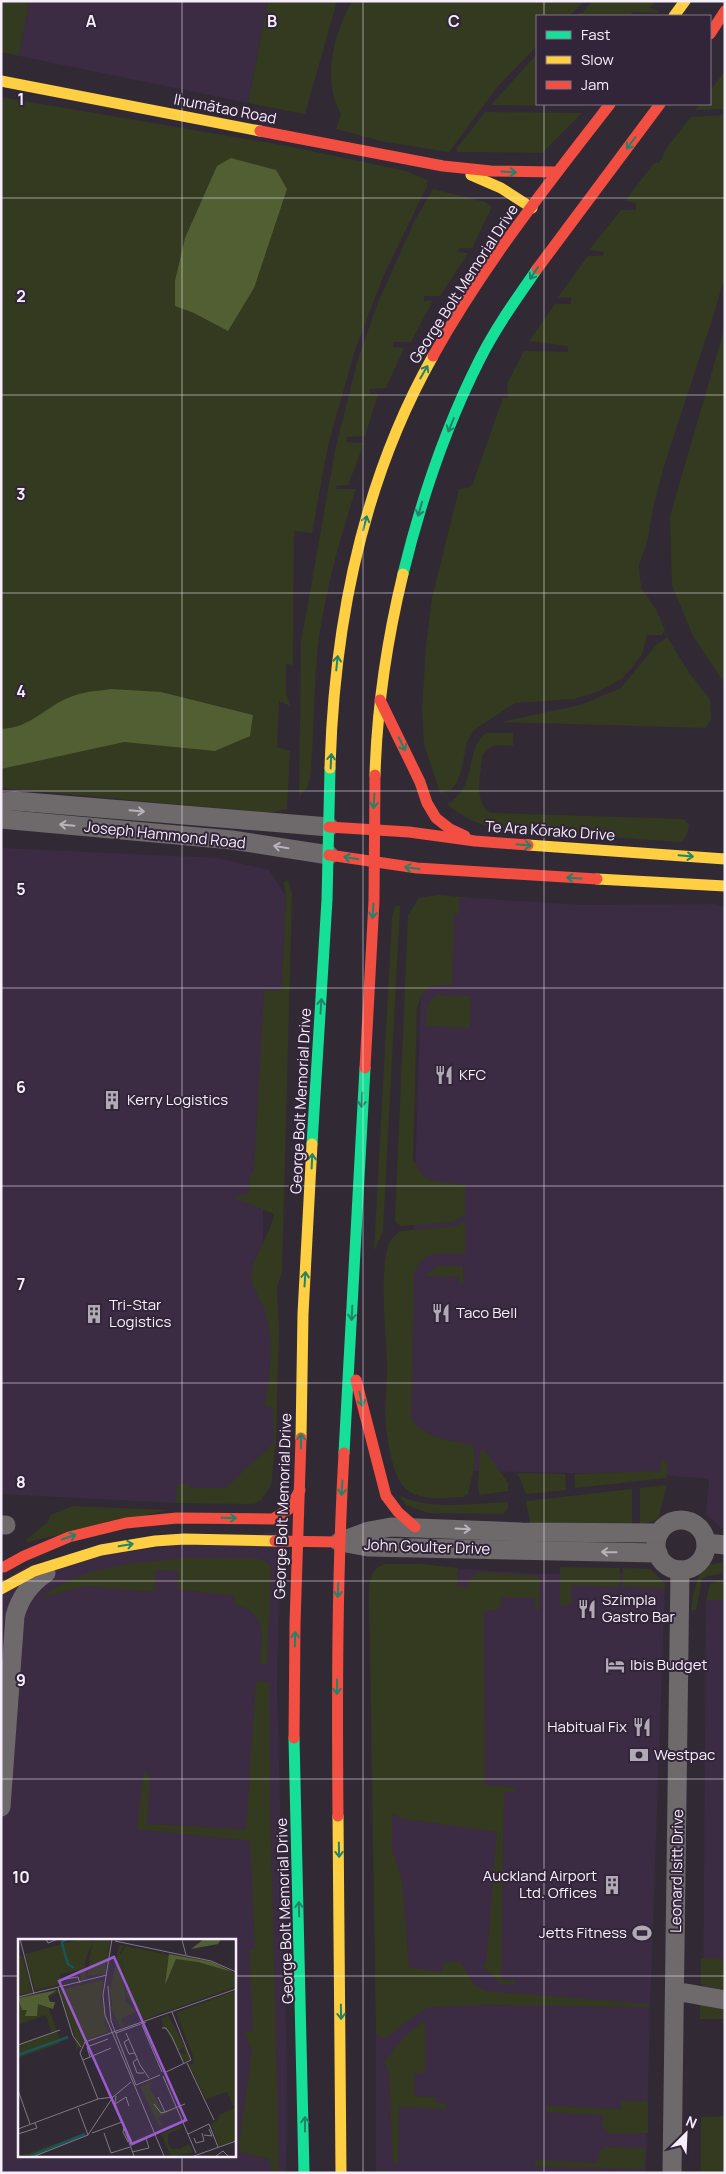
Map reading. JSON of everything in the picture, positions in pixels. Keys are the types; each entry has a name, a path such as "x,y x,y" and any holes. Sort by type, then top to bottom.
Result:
{"main road":[{"path":"675,15 685,1"},
{"path":"711,32 725,11"},
{"name":"Ihumātao Road","path":"1,81 443,166 491,171 557,172"},
{"name":"George Bolt Memorial Drive","path":"304,2173 305,2085 294,1703 297,1541 300,1490 304,1291 329,855 333,711 338,650 352,570 378,476 397,426 420,378 479,282 557,172 609,105"},
{"path":"341,2173 342,2055 337,1666 339,1542 374,901 374,829 380,700 395,616 422,501 435,462 474,374 498,328 549,252 659,105"},
{"name":"Ihumātao Road","path":"443,166 486,180 532,208"},
{"path":"380,700 420,782 427,803 436,818 450,829 475,841"},
{"name":"Te Ara Kōrako Drive","path":"329,827 374,829 475,841 725,859"},
{"path":"329,855 417,868 509,875 725,886"},
{"path":"350,1352 386,1496 398,1512 415,1527"},
{"path":"1,1568 69,1537 126,1523 177,1518 273,1519 289,1509 300,1490"},
{"path":"1,1589 34,1570 101,1550 156,1541 184,1539 339,1542"}],"street":[{"name":"Joseph Hammond Road","path":"1,802 16,801 329,827"},
{"name":"Joseph Hammond Road","path":"1,819 232,840 329,855"},
{"path":"682,1520 696,1525 701,1530 706,1543 703,1556 693,1567 680,1570 665,1564 658,1553 656,1541 659,1533 668,1524 682,1520"},
{"name":"John Goulter Drive","path":"339,1542 361,1533 383,1528 415,1527 521,1532 659,1533"},
{"name":"John Goulter Drive","path":"339,1542 368,1547 658,1553"},
{"path":"706,1543 725,1545"},
{"path":"1,1807 12,1635 16,1611 25,1592 35,1581 48,1572 78,1557"},
{"name":"Leonard Isitt Drive","path":"672,2173 680,1570"},
{"path":"675,1993 686,1993 725,2000"}],"shaded area":[{"path":"29,1 268,1 248,103 19,56"},
{"path":"1,848 219,858 269,870 286,896 281,992 264,992 263,1270 277,1375 276,1439 271,1485 262,1499 254,1504 176,1503 1,1494"},
{"path":"424,898 472,898 584,905 714,904 725,907 725,1528 721,1528 706,1514 709,1479 666,1475 467,1471 431,1439 407,1424"},
{"path":"280,1531 277,1686 287,2070 286,2173 1,2173 1,1581 30,1565"},
{"path":"465,1569 537,1574 655,1573 665,1584 646,2173 376,2173 371,1647 382,1615 436,1571"},
{"path":"725,1598 725,2018 703,2018 706,1601"}],"green space":[{"path":"1,1 29,1 19,56 1,52"},
{"path":"268,1 337,1 305,114 248,103"},
{"path":"352,1 585,1 570,15 536,15 536,47 498,86 449,152 385,142 336,129 341,114 332,86 332,57 335,42"},
{"path":"593,1 656,1 649,8 660,11 658,13 632,12 631,15 577,15 584,13 583,11"},
{"path":"536,55 536,105 580,105 579,106 491,105"},
{"path":"725,71 725,276 665,463 654,503 647,543 639,565 641,588 656,609 665,630 662,635 647,635 642,655 623,678 597,692 574,699 515,703 474,730 467,742 461,772 456,784 451,790 440,793 424,744 422,709 426,646 432,598 459,489 470,487 473,483 503,398 508,398 507,384 524,351 568,352 568,346 529,341 555,304 571,304 571,298 558,297 588,256 603,256 604,252 589,250 621,210 636,210 636,203 625,201 654,163 659,163 668,146 691,117 723,115 723,109 695,110 699,105 711,105 711,90"},
{"path":"1,97 287,146 406,171 427,180 427,186 383,277 355,350 328,445 312,533 294,531 293,665 286,664 286,693 290,706 279,701 277,747 290,751 287,809 269,813 1,788"},
{"path":"485,112 582,113 542,153 457,152 456,149"},
{"path":"231,158 276,170 287,189 254,288 228,331 194,313 175,306 175,281 185,238 217,166"},
{"path":"433,189 485,202 492,207 472,248 459,248 458,252 468,253 440,296 424,296 424,301 433,300 411,342 393,342 393,347 404,348 386,388 370,389 370,394 378,394 365,436 347,437 346,442 364,443 348,485 336,486 337,489 356,489 334,562 322,618 317,654 310,778 308,786 299,797 301,642 336,446 358,359 377,305 415,220"},
{"path":"725,327 725,684 693,636 672,585 670,516"},
{"path":"667,637 690,674 710,699 711,719 706,728 501,722 580,705 621,688 655,646"},
{"path":"111,689 161,692 253,715 250,736 215,751 124,742 1,769 1,729 12,728 31,720 76,695"},
{"path":"486,733 513,733 513,746 499,745 491,747 482,757 479,787 481,802 490,813 683,819 689,824 687,835 679,842 498,829 471,820 447,804 464,787 475,749 479,740"},
{"path":"288,880 292,894 282,1272 277,1287 279,1332 276,1439 271,1485 262,1499 254,1504 176,1503 177,1484 189,1484 189,1487 192,1488 226,1488 274,1442 273,1407 264,1406 270,1370 270,1335 265,1311 254,1288 251,1275 254,1261 269,1230 274,1214 237,1199 237,1195 249,1194 250,1176 254,1170 264,991 281,991 286,896 284,882"},
{"path":"438,895 472,898 459,898 459,914 454,914 452,985 438,985 429,988 423,994 417,1007 413,1159 422,1175 433,1181 465,1185 465,1215 452,1222 401,1226 395,1221 408,915 419,898"},
{"path":"395,906 400,906 383,1231 374,1251 392,918"},
{"path":"439,995 471,996 470,1028 426,1026 429,1003 434,997"},
{"path":"465,1222 465,1254 441,1253 428,1256 418,1266 414,1274 411,1417 422,1430 430,1434 447,1440 473,1445 475,1463 468,1494 463,1497 425,1497 411,1492 401,1483 394,1468 388,1442 385,1412 387,1367 384,1292 385,1263 389,1244 400,1231 456,1226"},
{"path":"438,1266 463,1266 464,1283 459,1283 459,1277 425,1276"},
{"path":"484,1449 508,1483 508,1491 479,1495 480,1451"},
{"path":"662,1458 668,1467 666,1478 575,1488 575,1474 660,1471"},
{"path":"518,1473 565,1474 566,1490 526,1494"},
{"path":"667,1485 658,1519 640,1525 640,1488"},
{"path":"632,1489 632,1523 627,1526 530,1523 526,1501"},
{"path":"400,1496 413,1501 440,1505 508,1502 508,1507 503,1514 429,1513 406,1505"},
{"path":"72,1506 168,1510 27,1542 27,1539 48,1522 51,1515"},
{"path":"187,1558 258,1558 269,1564 271,1568 267,1664 260,1664 261,1627 253,1613 246,1608 235,1605 235,1596 177,1589 178,1571 156,1570 154,1592 86,1586 40,1598 56,1587 91,1572 149,1561"},
{"path":"724,1562 723,1573 707,1576 702,1579 696,1610 691,1610 695,1587 704,1566"},
{"path":"385,1564 421,1564 458,1568 457,1586 468,1587 470,1577 474,1577 477,1572 538,1576 540,1581 539,1609 536,1612 534,1598 502,1597 500,1607 496,1610 484,1611 485,1785 512,1787 516,1792 504,1792 501,1979 515,1980 514,1984 501,1984 481,1965 486,1964 497,1832 404,1819 392,1813 392,1850 402,1880 409,1967 441,1972 445,1961 460,1962 474,1984 486,1991 650,2004 650,2007 488,2005 431,2007 420,2012 384,2039 376,2033 369,1594 372,1575 376,1569"},
{"path":"560,1567 620,1568 619,1587 571,1585 571,1605 560,1606"},
{"path":"623,1568 650,1569 665,1584 664,1590 660,1588 622,1586"},
{"path":"719,1580 725,1581 724,1599 706,1601 710,1584"},
{"path":"256,1681 269,1682 279,2173 270,2173 272,2171 269,2159 240,2152 239,2143 252,2051 244,2032 253,2032 249,1950 255,1948 250,1841 137,1829 144,1770 150,1778 147,1824 246,1829"},
{"path":"701,1958 725,1959 725,1991 701,1984"},
{"path":"700,2004 725,2008 725,2019 700,2019"},
{"path":"425,2020 425,2073 415,2073 414,2096 436,2097 436,2103 446,2104 446,2109 399,2107 398,2163 393,2163 389,2074 384,2062 408,2034"},
{"path":"621,2101 648,2101 648,2133 610,2134 603,2127 603,2115 547,2112 546,2106 621,2109"},
{"path":"724,2116 724,2173 701,2173 701,2117"},
{"path":"605,2147 645,2148 644,2169 535,2166 535,2160 597,2163 600,2151"}],"traffic: fast":[{"path":"403,574 426,491 456,410 493,336 537,269"},
{"path":"312,1144 327,900 330,768"},
{"path":"344,1453 365,1068"},
{"path":"294,1738 304,2173"}],"traffic: slow":[{"path":"675,15 685,1"},
{"path":"1,81 260,131"},
{"path":"471,175 501,188 532,208"},
{"path":"330,768 338,661 356,556 370,504 388,453 408,404 433,356"},
{"path":"375,775 378,724 384,674 403,574"},
{"path":"528,845 725,859"},
{"path":"597,879 725,886"},
{"path":"301,1438 303,1314 312,1144"},
{"path":"1,1589 34,1571 101,1550 155,1541 184,1539 275,1541"},
{"path":"338,1816 341,2173"}],"traffic: jam":[{"path":"711,32 725,11"},
{"path":"433,356 494,258 609,105"},
{"path":"537,269 659,105"},
{"path":"260,131 443,166 491,171 557,172"},
{"path":"380,700 420,782 427,803 436,818 450,829 465,836"},
{"path":"365,1068 374,901 375,775"},
{"path":"329,827 409,832 475,841 528,845"},
{"path":"329,855 417,868 597,879"},
{"path":"356,1380 386,1496 398,1512 415,1527"},
{"path":"294,1738 295,1624 301,1438"},
{"path":"338,1816 338,1635 344,1453"},
{"path":"4,1567 24,1556 69,1537 126,1523 177,1518 273,1519 289,1509 300,1490"},
{"path":"275,1541 339,1542"}],"place":[{"name":"KFC","path":"444,1075"},
{"name":"Kerry Logistics","path":"112,1100"},
{"name":"Taco Bell","path":"441,1313"},
{"name":"Tri-Star Logistics","path":"94,1314"},
{"name":"Szimpla Gastro Bar","path":"587,1609"},
{"name":"Ibis Budget","path":"615,1665"},
{"name":"Habitual Fix","path":"642,1727"},
{"name":"Westpac","path":"639,1755"},
{"name":"Auckland Airport Ltd. Offices","path":"612,1885"},
{"name":"Jetts Fitness","path":"642,1933"}]}
